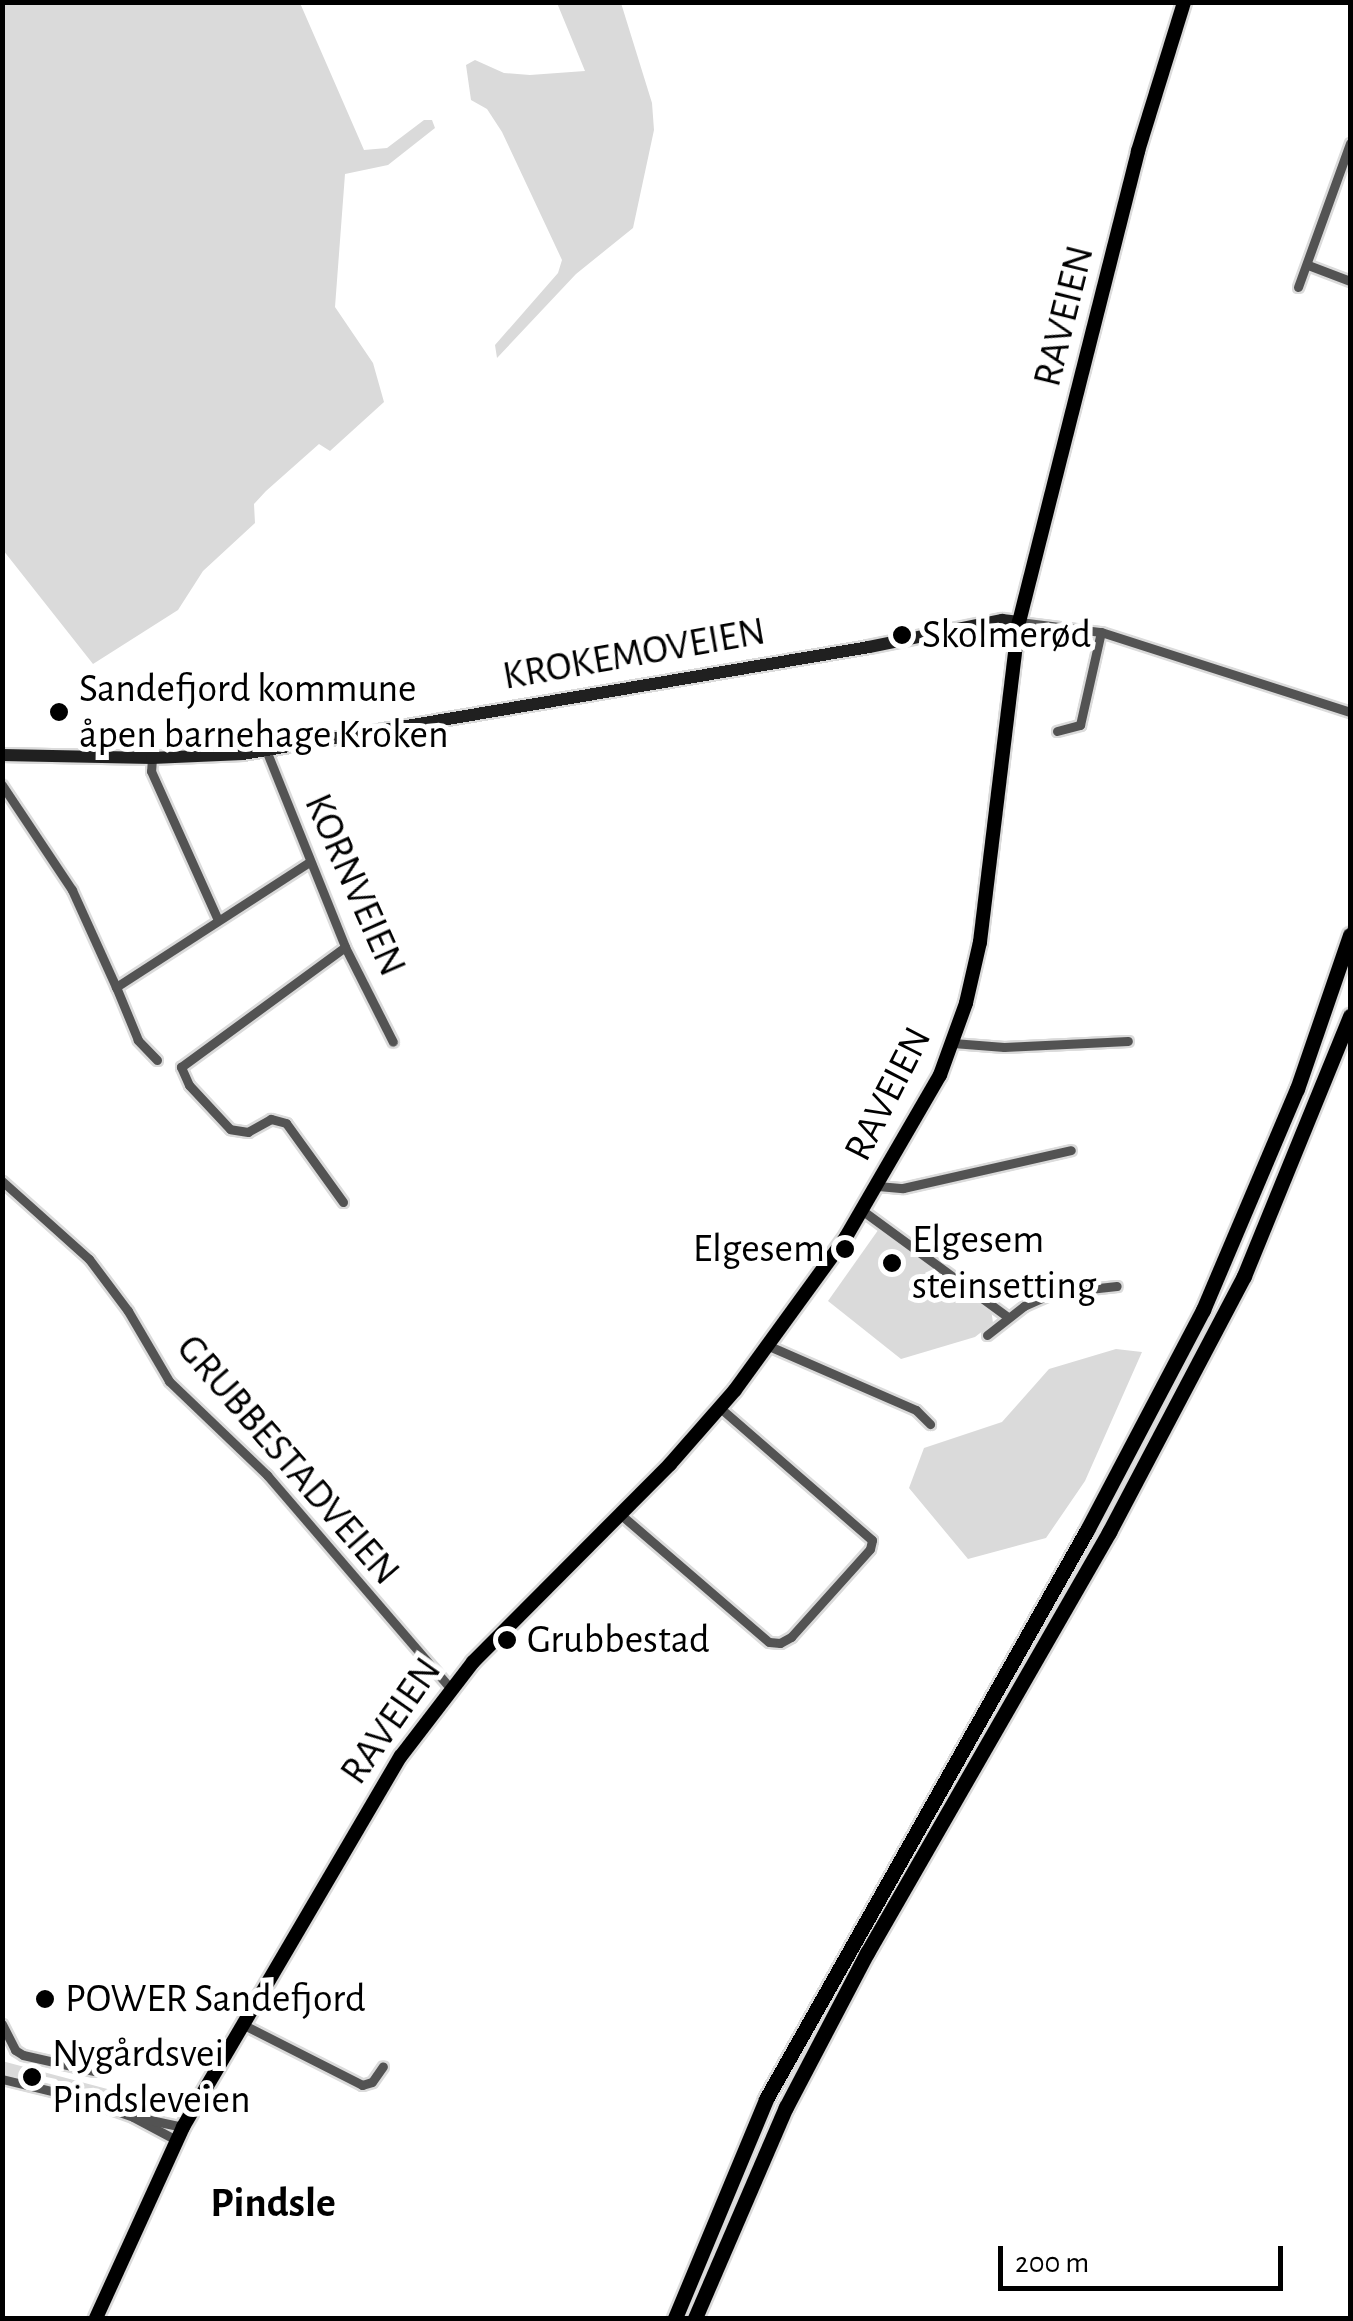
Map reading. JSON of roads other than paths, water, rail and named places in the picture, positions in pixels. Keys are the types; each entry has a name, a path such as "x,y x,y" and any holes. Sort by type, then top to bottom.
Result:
{"highway":[{"path":"675,2318 766,2100 1087,1530 1203,1310 1297,1089 1350,935"},
{"path":"695,2318 786,2107 866,1953 1109,1532 1235,1293 1293,1164 1350,1016"}],"main road":[{"name":"RAVEIEN","path":"96,2318 179,2134 372,1802 450,1689 720,1408 770,1346 863,1210 921,1113 953,1043 980,942 1020,622 1142,139 1184,2"},
{"name":"KROKEMOVEIEN","path":"2,756 152,758 266,750 977,628 1012,628 1020,622"}],"street":[{"path":"1298,287 1350,143"},
{"path":"1308,265 1350,281"},
{"path":"1020,622 1101,632 1350,712"},
{"path":"1057,731 1080,725 1101,632"},
{"name":"KORNVEIEN","path":"266,750 345,948 394,1042"},
{"path":"152,758 152,770 218,920"},
{"path":"2,784 72,890 138,1040 157,1060"},
{"path":"116,987 308,863"},
{"path":"343,1202 286,1123 271,1119 248,1132 230,1130 189,1085 181,1067 345,948"},
{"path":"953,1043 1004,1047 1128,1041"},
{"path":"878,1186 903,1188 1071,1150"},
{"name":"GRUBBESTADVEIEN","path":"2,1180 88,1260 128,1311 169,1381 267,1475 450,1689"},
{"path":"863,1210 1008,1317"},
{"path":"987,1335 1008,1317 1053,1293 1117,1286"},
{"path":"770,1346 916,1410 930,1424"},
{"path":"620,1514 768,1642 780,1643 791,1637 867,1552 872,1540 720,1408"},
{"path":"2,2024 15,2050 22,2055 94,2071"},
{"path":"242,2024 362,2085 372,2082 383,2066"},
{"path":"2,2081 80,2098 179,2134"}],"place":[{"name":"Skolmerød","path":"902,635"},
{"name":"Sandefjord kommune åpen barnehage Kroken","path":"59,712"},
{"name":"Elgesem","path":"845,1249"},
{"name":"Elgesem steinsetting","path":"892,1263"},
{"name":"Grubbestad","path":"507,1640"},
{"name":"POWER Sandefjord","path":"45,1999"},
{"name":"Nygårdsvei Pindsleveien","path":"32,2077"}],"district":[{"name":"Pindsle","path":"273,2203"}]}
